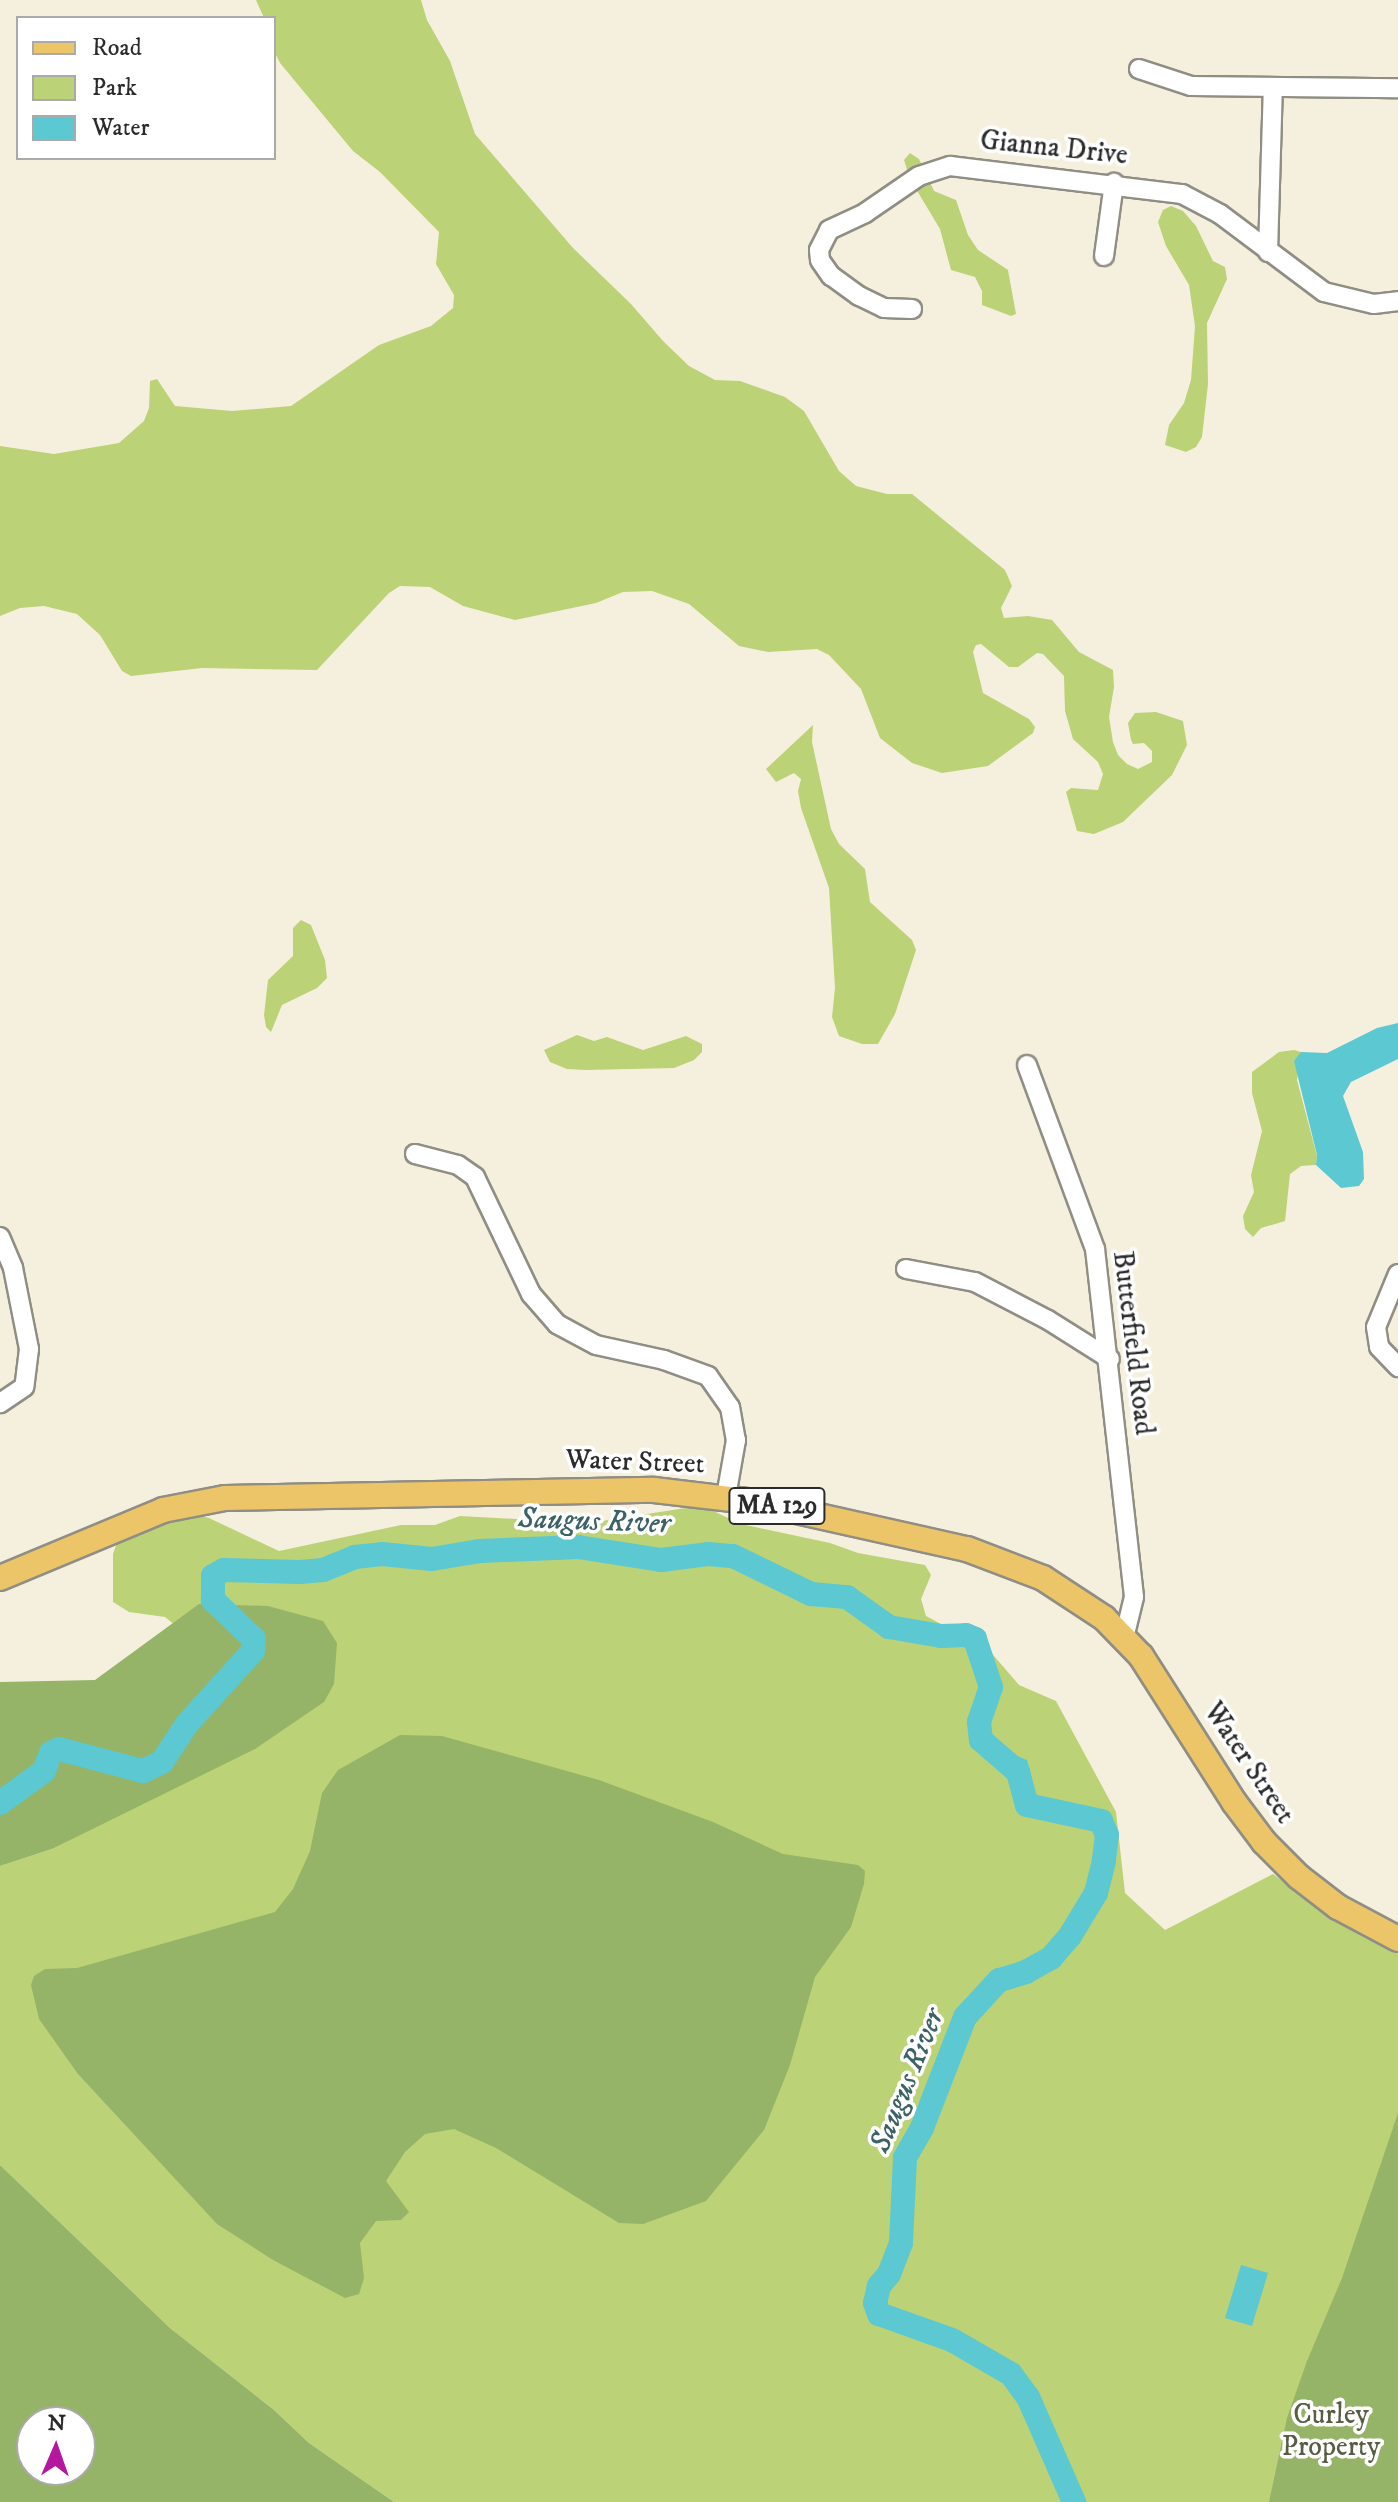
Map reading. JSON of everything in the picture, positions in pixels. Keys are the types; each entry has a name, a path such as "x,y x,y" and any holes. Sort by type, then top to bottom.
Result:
{"main road":[{"name":"Water Street","path":"0,1578 163,1510 225,1498 568,1489 654,1490 726,1497 990,1555 1062,1588 1104,1618 1163,1687 1234,1802 1264,1842 1287,1866 1338,1907 1398,1939"}],"street":[{"path":"1139,69 1191,86 1398,88"},
{"path":"1268,252 1273,87"},
{"name":"Gianna Drive","path":"912,309 884,308 831,276 820,260 819,250 829,230 865,213 919,176 950,166 1161,188 1192,198 1220,214 1268,252 1337,298 1374,304 1398,301"},
{"path":"1104,256 1114,183"},
{"name":"Butterfield Road","path":"1027,1065 1095,1249 1110,1359 1134,1597 1124,1638"},
{"path":"415,1154 458,1165 475,1177 531,1294 557,1324 596,1345 664,1360 708,1376 730,1407 736,1440 726,1497"},
{"path":"0,1237 13,1268 29,1349 24,1387 0,1403"},
{"path":"906,1269 975,1282 1048,1320 1110,1359"},
{"path":"1398,1274 1376,1327 1379,1347 1398,1367"}],"green space":[{"path":"256,0 421,0 427,20 450,61 475,134 573,248 631,304 663,341 689,366 715,380 740,381 785,397 804,411 839,471 856,486 887,494 912,494 1005,570 1012,586 1001,608 1004,618 1028,616 1052,620 1079,652 1113,670 1114,687 1109,717 1113,742 1118,755 1127,764 1138,769 1152,762 1152,751 1144,743 1133,744 1131,740 1128,723 1135,713 1156,712 1183,721 1187,745 1172,775 1123,822 1094,834 1077,831 1066,792 1071,788 1098,790 1103,774 1098,762 1073,739 1065,711 1064,676 1043,654 1037,653 1018,667 1009,667 981,644 976,645 973,652 983,693 1029,719 1035,727 1033,733 988,766 942,773 912,763 880,738 861,689 829,655 817,649 768,652 739,646 689,604 652,591 623,592 596,603 515,620 463,606 430,587 400,586 389,593 317,670 202,668 131,676 122,671 100,635 77,614 44,606 20,608 0,616 0,446 54,454 119,443 144,421 149,408 150,381 157,379 175,406 232,411 291,406 379,345 431,326 453,308 454,295 436,264 439,232 380,172 353,151 280,63 276,55 276,16 263,16"},
{"path":"910,153 919,159 934,191 956,200 968,235 978,250 1008,270 1016,314 1011,316 982,305 982,291 975,277 951,270 940,229 910,179 904,160"},
{"path":"1171,206 1183,211 1196,226 1213,261 1225,267 1227,279 1207,323 1208,384 1202,437 1196,447 1186,452 1165,445 1169,425 1184,403 1191,380 1195,326 1189,285 1166,246 1158,222 1163,210"},
{"path":"813,725 812,742 831,829 839,844 865,869 870,902 912,940 916,950 895,1014 878,1044 862,1044 839,1036 832,1017 835,988 829,888 801,808 798,791 801,779 794,773 776,782 766,769"},
{"path":"301,920 311,925 325,960 327,978 317,988 282,1005 271,1032 266,1027 264,1015 268,980 293,956 293,928"},
{"path":"577,1035 594,1041 607,1037 643,1050 686,1036 702,1044 702,1052 694,1060 674,1068 586,1070 567,1069 550,1062 544,1050"},
{"path":"1279,1052 1301,1052 1297,1080 1317,1156 1316,1165 1301,1166 1290,1174 1285,1221 1261,1228 1253,1237 1245,1229 1243,1216 1254,1192 1251,1175 1262,1131 1252,1093 1252,1072"},
{"path":"692,1507 711,1510 741,1524 830,1543 858,1553 925,1565 931,1575 921,1599 926,1616 941,1624 981,1628 986,1633 988,1649 1019,1685 1056,1701 1116,1812 1125,1893 1165,1930 1273,1874 1332,1918 1398,1951 1398,2502 394,2502 309,2443 274,2410 170,2328 0,2165 0,1866 52,1849 168,1789 70,1705 176,1626 165,1617 129,1612 113,1602 113,1554 118,1540 192,1514 209,1518 279,1551 401,1525 435,1525 460,1516 589,1523"},
{"path":"199,1604 268,1606 323,1621 337,1643 334,1684 324,1702 255,1749 52,1849 0,1866 0,1682 95,1680"},
{"path":"400,1735 442,1736 599,1780 713,1822 783,1854 858,1865 865,1871 864,1884 851,1927 815,1977 790,2065 764,2130 706,2201 643,2224 619,2223 496,2148 454,2129 425,2134 405,2152 386,2181 409,2212 401,2220 376,2221 360,2243 364,2278 359,2294 345,2298 273,2260 217,2224 78,2074 39,2019 31,1985 34,1976 45,1969 77,1968 275,1912 293,1889 310,1851 322,1793 338,1770"},
{"name":"Curley Property","path":"1398,2113 1398,2502 1269,2502 1287,2418 1342,2278"},
{"path":"0,2165 170,2328 274,2410 309,2443 394,2502 0,2502"}],"water":[{"path":"1398,1023 1398,1059 1351,1082 1343,1096 1363,1152 1364,1179 1359,1186 1341,1188 1316,1165 1317,1155 1294,1061 1301,1052 1327,1053 1377,1028"},
{"path":"978,1733 1000,1749 1027,1760 1031,1774 1023,1796 1019,1786 981,1748"},
{"path":"1241,2265 1268,2273 1252,2326 1225,2318"}],"waterway":[{"name":"Saugus River","path":"0,1803 44,1771 51,1753 59,1749 143,1771 162,1762 187,1724 253,1651 254,1639 213,1600 213,1576 224,1570 300,1572 323,1570 355,1557 382,1554 432,1559 480,1551 578,1547 661,1560 708,1554 733,1556 811,1594 847,1597 889,1627 941,1636 966,1635 975,1639 991,1687 979,1722 981,1740 1018,1772 1027,1805 1101,1821 1107,1835 1104,1861 1096,1893 1070,1936 1051,1958 1026,1972 999,1980 965,2017 922,2128 905,2158 901,2243 889,2274 879,2286 875,2303 879,2314 952,2340 1011,2374 1028,2397 1074,2502"}]}
